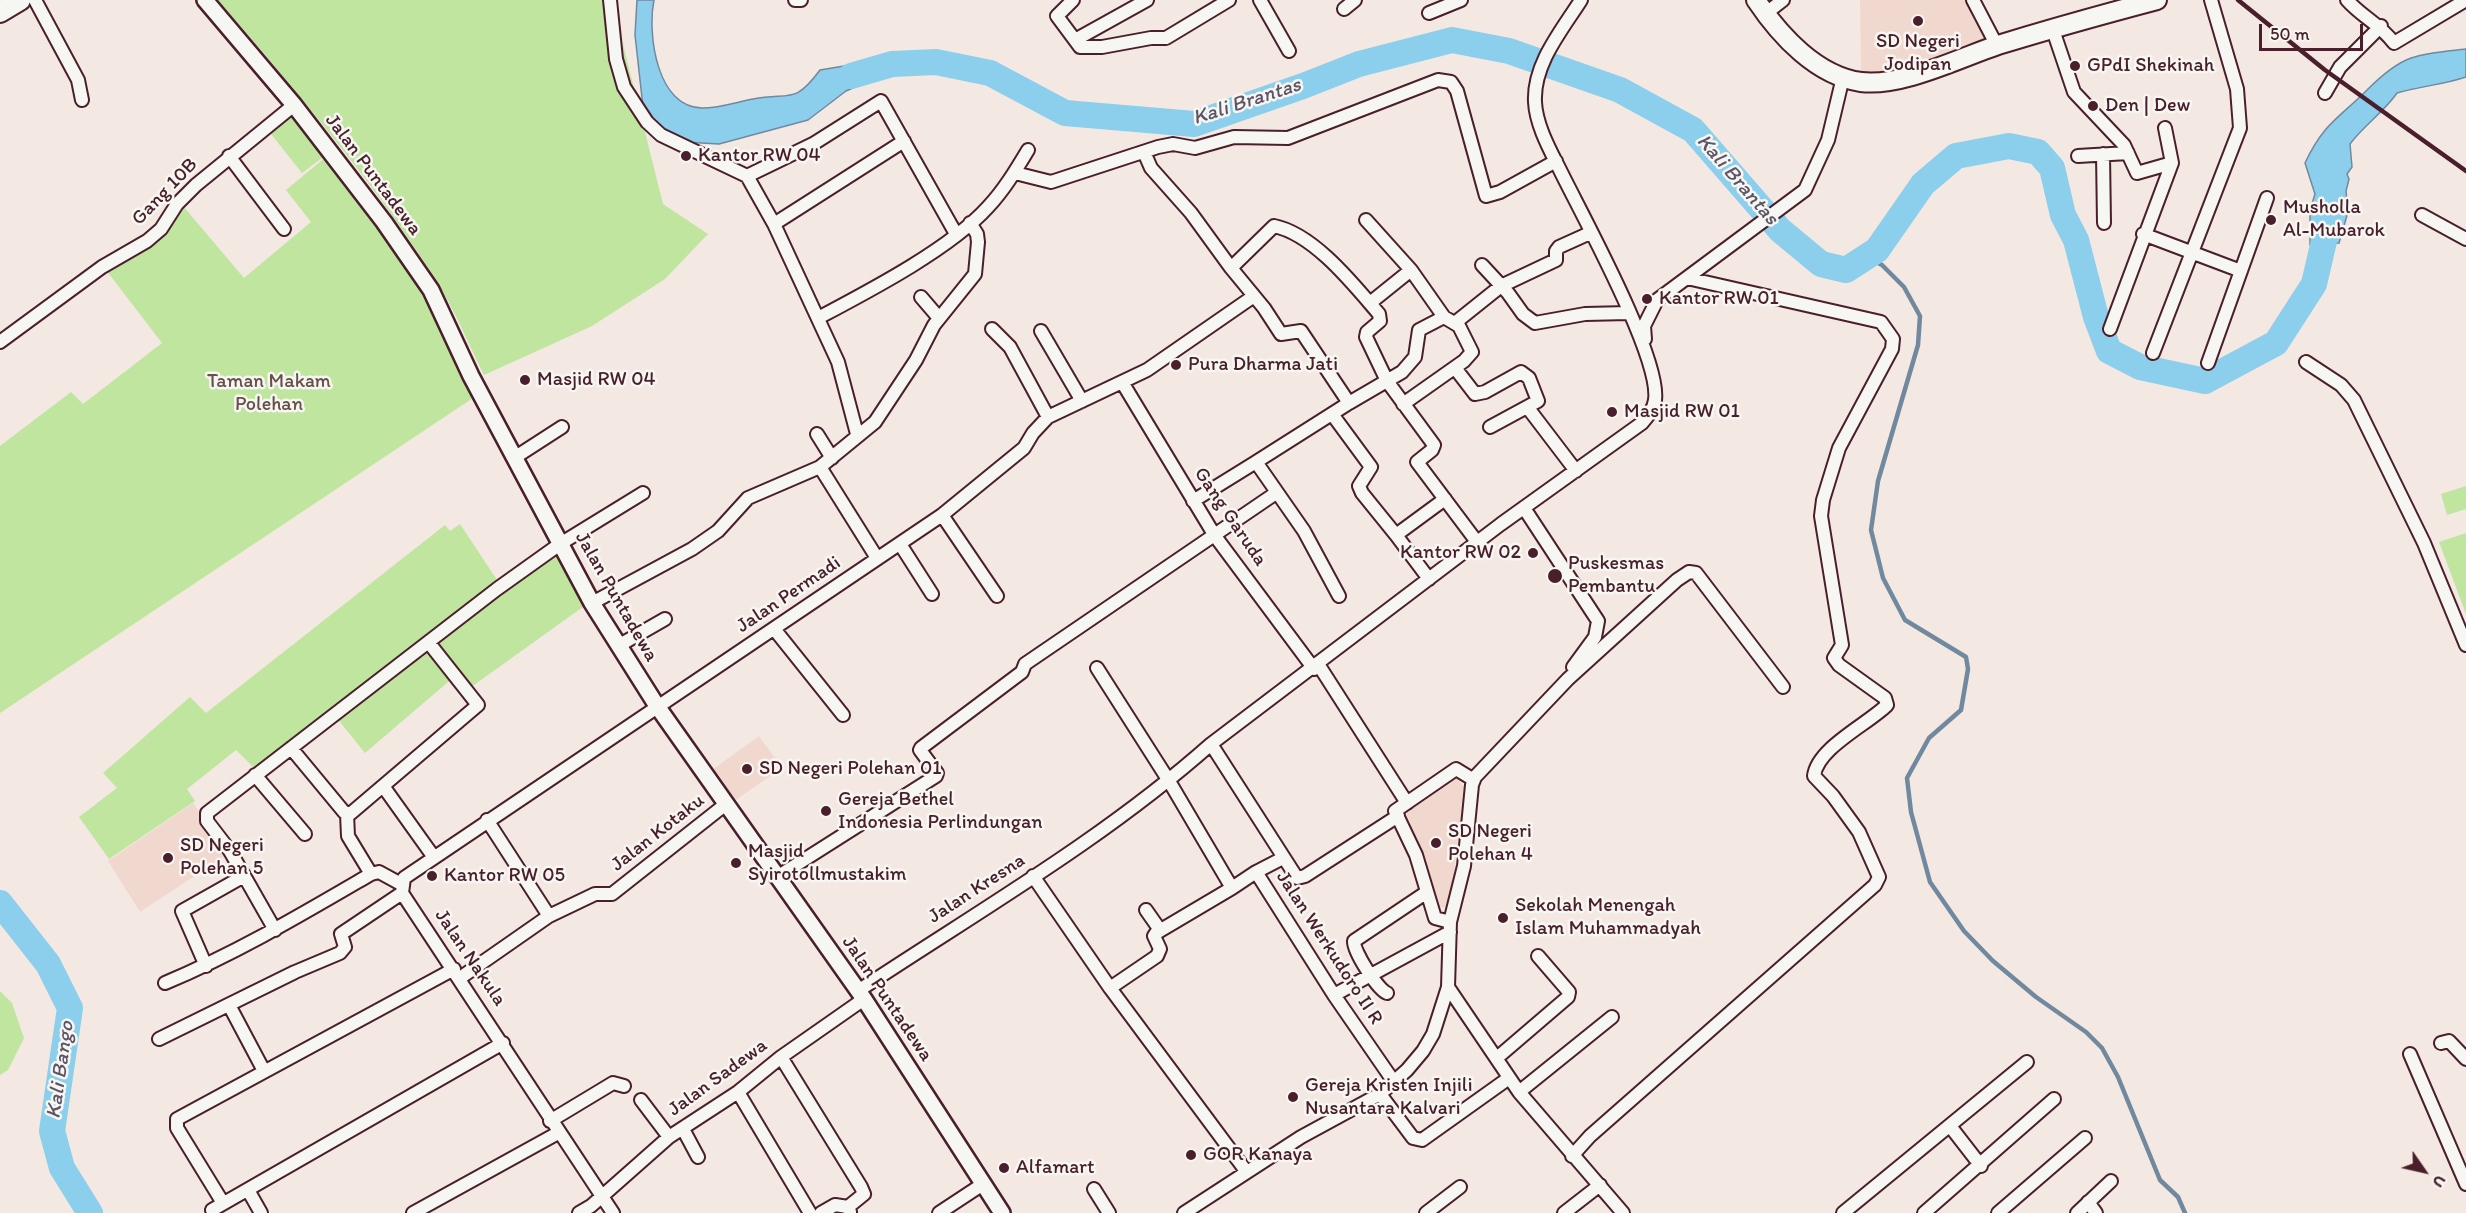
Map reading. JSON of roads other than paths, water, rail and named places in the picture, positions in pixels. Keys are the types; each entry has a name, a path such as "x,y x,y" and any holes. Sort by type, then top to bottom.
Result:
{"main road":[{"path":"0,12 21,0"},
{"path":"1760,7 1812,61 1843,77 1869,82 1895,80 1997,46 2157,0"}],"street":[{"path":"35,0 78,80 81,100"},
{"name":"Jalan Puntadewa","path":"205,0 294,105 384,222 431,290 514,458 592,603 618,646 657,706 861,995 1002,1213"},
{"path":"610,0 616,59 621,78 624,87 647,122 661,135 747,176 774,224 838,362 857,434"},
{"path":"795,0 801,0"},
{"path":"1073,0 1057,16 1080,47 1102,47 1151,38 1166,38 1229,0"},
{"path":"1076,40 1104,27 1147,0"},
{"path":"1260,0 1289,51"},
{"path":"1344,9 1355,0"},
{"path":"1430,13 1461,0"},
{"path":"1581,0 1551,47 1537,78 1536,111 1556,161 1645,347"},
{"path":"1760,7 1783,0"},
{"path":"1973,0 1997,46"},
{"path":"2153,353 2240,128 2237,89 2211,0"},
{"path":"2347,0 2358,12 2381,26 2394,43 2466,0"},
{"path":"2325,93 2340,67 2381,26"},
{"path":"2053,30 2074,92 2124,145 2137,173 2172,163"},
{"path":"1645,347 1644,326 1648,313 1657,300 1805,190 1813,178 1828,140 1843,77"},
{"path":"1015,173 1051,182 1173,144 1195,148 1234,137 1288,138 1438,80 1451,82 1457,91 1486,196 1500,192 1556,161"},
{"path":"747,176 813,144 881,101 956,234"},
{"name":"Gang 10B","path":"0,342 102,267 147,241 161,229 177,204 229,156 294,105"},
{"path":"2110,329 2143,234 2172,163 2165,128"},
{"path":"774,224 904,141"},
{"path":"818,318 902,271 970,224 989,206 1015,173 1028,150"},
{"path":"1144,152 1151,168 1191,213 1281,334 1295,330 1304,334 1349,403"},
{"path":"2078,156 2128,153"},
{"path":"2103,154 2104,223"},
{"path":"229,156 284,229"},
{"path":"2208,363 2267,198"},
{"path":"2422,215 2466,239"},
{"path":"1366,220 1412,270 1472,352 1455,368 1403,404"},
{"path":"592,603 692,549 718,531 748,498 820,467 883,413 939,318 975,274 978,242 977,234 970,224"},
{"path":"1231,268 1272,228 1278,226 1327,256 1370,303 1379,314 1380,321 1366,335 1387,381 1434,445 1432,450 1417,462 1477,542"},
{"path":"1194,501 1410,365 1415,357 1419,330 1450,320 1501,286 1548,266 1556,260 1556,250 1559,247 1590,233"},
{"path":"2143,234 2241,271"},
{"path":"1482,265 1523,315 1535,323 1585,314 1629,313"},
{"path":"1370,303 1412,270"},
{"path":"1572,1156 1590,1136 1868,892 1879,876 1859,832 1833,796 1814,776 1817,765 1830,750 1887,705 1885,698 1839,665 1834,658 1842,645 1821,516 1839,448 1892,349 1893,339 1881,322 1687,278"},
{"path":"992,329 1010,347 1048,417 1147,370 1254,296"},
{"path":"921,297 939,318"},
{"path":"1041,330 1082,401"},
{"name":"Jalan Kresna","path":"861,995 1169,781 1211,744 1477,542 1642,423 1654,407 1655,390 1645,347"},
{"path":"2306,362 2341,385 2354,400 2424,543 2466,645"},
{"path":"1455,368 1475,394 1480,395 1518,373 1524,374 1539,397 1528,408 1521,408 1490,427"},
{"name":"Gang Garuda","path":"1122,382 1215,536 1316,666 1407,803"},
{"path":"1528,408 1576,471"},
{"path":"1332,414 1371,467 1359,486 1362,493 1429,579"},
{"name":"Jalan Permadi","path":"657,706 775,630 942,515 1024,448 1033,433 1048,417"},
{"path":"514,458 562,427"},
{"path":"818,434 832,458"},
{"path":"1256,462 1276,494 1304,531 1339,596"},
{"path":"820,467 877,558"},
{"path":"274,930 244,876 206,817 255,775 560,544 643,493"},
{"path":"777,877 936,776 936,772 920,750 921,748 1022,672 1028,661 1276,494"},
{"path":"1396,535 1445,499"},
{"path":"1524,508 1598,621 1595,637 1568,679"},
{"path":"942,515 998,596"},
{"path":"900,544 932,594"},
{"path":"1184,1213 1246,1172 1380,1094 1423,1051 1433,1034 1448,987 1450,927 1464,866 1474,780 1568,679 1677,580 1689,572 1696,573 1702,579 1783,687"},
{"path":"618,646 665,619"},
{"path":"775,630 843,715"},
{"path":"347,814 350,814 478,705 429,643"},
{"path":"1097,668 1169,781 1232,888"},
{"path":"159,1039 295,972 340,953 345,947 341,934 402,889 404,878 433,856 657,706"},
{"path":"1211,744 1282,858 1297,878 1305,876 1398,816"},
{"path":"291,748 347,814 348,836 371,874"},
{"path":"1450,927 1435,918 1416,855 1395,811 1456,768 1474,780"},
{"path":"255,775 305,834"},
{"path":"383,786 433,856"},
{"name":"Jalan Kotaku","path":"223,1203 177,1128 177,1119 264,1071 457,974 549,916 595,894 612,894 726,804"},
{"path":"487,820 549,916"},
{"path":"1256,872 1282,858"},
{"path":"165,983 207,966 371,874 379,872 402,889"},
{"name":"Jalan Werkudoro II R","path":"1160,930 1256,872 1334,995 1394,1082"},
{"path":"207,966 182,911 244,876"},
{"path":"1033,876 1110,988 1246,1172"},
{"name":"Jalan Nakula","path":"402,889 600,1195"},
{"path":"1387,993 1382,991 1370,974 1354,947 1354,941 1427,892"},
{"path":"1110,988 1157,956 1160,949 1154,936 1160,930 1146,910"},
{"path":"1334,995 1450,927"},
{"path":"1498,1057 1568,997 1569,992 1538,956"},
{"path":"1448,987 1498,1057 1519,1092 1623,1213"},
{"name":"Jalan Sadewa","path":"579,1213 591,1206 600,1195 669,1137 738,1092 861,995"},
{"path":"229,1005 264,1071"},
{"path":"1519,1092 1612,1017"},
{"path":"2441,1043 2449,1041 2466,1059"},
{"path":"212,1210 503,1043"},
{"path":"2410,1054 2466,1184"},
{"path":"781,1057 864,1194 849,1210 835,1205 821,1213"},
{"path":"1843,1213 2027,1062"},
{"path":"1380,1094 1413,1138 1422,1140 1509,1078"},
{"path":"550,1121 609,1085 616,1083 624,1086"},
{"path":"738,1092 810,1213"},
{"path":"1924,1213 1981,1166 2054,1099"},
{"path":"641,1100 669,1137"},
{"path":"1950,1126 1981,1166"},
{"path":"683,1129 698,1157"},
{"path":"413,1213 558,1133"},
{"path":"1998,1213 2085,1138"},
{"path":"2077,1213 2111,1181"},
{"path":"939,1213 983,1184"},
{"path":"1564,1213 1600,1185"},
{"path":"1426,1213 1460,1187"},
{"path":"1094,1189 1109,1213"},
{"path":"248,1190 261,1213"},
{"path":"600,1195 613,1213"},
{"path":"2088,1202 2096,1213"}],"water":[{"path":"637,0 654,0 652,31 659,67 665,83 675,96 687,105 709,108 753,99 791,95 804,88 820,70 880,60 885,74 846,91 808,120 719,144 684,142 663,132 643,107 635,35"},
{"path":"2466,49 2466,77 2397,93 2350,144 2352,167 2347,174 2349,179 2346,191 2348,212 2339,243 2310,245 2310,210 2315,194 2305,163 2325,130 2387,72 2399,64 2424,54"}],"waterway":[{"name":"Kali Brantas","path":"851,76 892,64 936,62 990,73 1065,113 1194,124 1359,64 1452,40 1509,51 1620,90 1693,130 1780,230 1821,264 1846,270 1877,250 1923,184 1956,156 2009,146 2038,152 2052,168 2063,215 2076,240 2096,317 2109,351 2140,367 2205,381 2276,343 2314,284 2331,211"},
{"path":"1867,257 1882,265 1904,287 1920,316 1918,345 1878,481 1871,530 1883,578 1905,620 1966,657 1968,669 1961,710 1929,738 1907,778 1911,812 1930,882 1964,931 1993,961 2036,997 2086,1032 2102,1048 2118,1077 2160,1180 2178,1197 2185,1213"},
{"name":"Kali Bango","path":"0,903 48,964 70,1008 52,1131 62,1168 90,1213"}],"railway":[{"path":"2238,0 2325,70 2466,171"}],"place":[{"name":"SD Negeri Jodipan","path":"1918,21"},
{"name":"GPdI Shekinah","path":"2075,66"},
{"name":"Den | Dew","path":"2093,106"},
{"name":"Kantor RW 04","path":"686,156"},
{"name":"Musholla Al-Mubarok","path":"2271,220"},
{"name":"Kantor RW 01","path":"1647,299"},
{"name":"Pura Dharma Jati","path":"1176,365"},
{"name":"Masjid RW 04","path":"525,380"},
{"name":"Masjid RW 01","path":"1612,412"},
{"name":"Kantor RW 02","path":"1533,553"},
{"name":"Puskesmas Pembantu","path":"1555,576"},
{"name":"SD Negeri Polehan 01","path":"747,769"},
{"name":"Gereja Bethel Indonesia Perlindungan","path":"826,811"},
{"name":"SD Negeri Polehan 4","path":"1436,843"},
{"name":"SD Negeri Polehan 5","path":"168,858"},
{"name":"Masjid Syirotollmustakim","path":"736,863"},
{"name":"Kantor RW 05","path":"432,876"},
{"name":"Sekolah Menengah Islam Muhammadyah","path":"1503,918"},
{"name":"Gereja Kristen Injili Nusantara Kalvari","path":"1293,1097"},
{"name":"GOR Kanaya","path":"1191,1155"},
{"name":"Alfamart","path":"1004,1168"}],"park label":[{"name":"Taman Makam Polehan","path":"269,394"}]}
